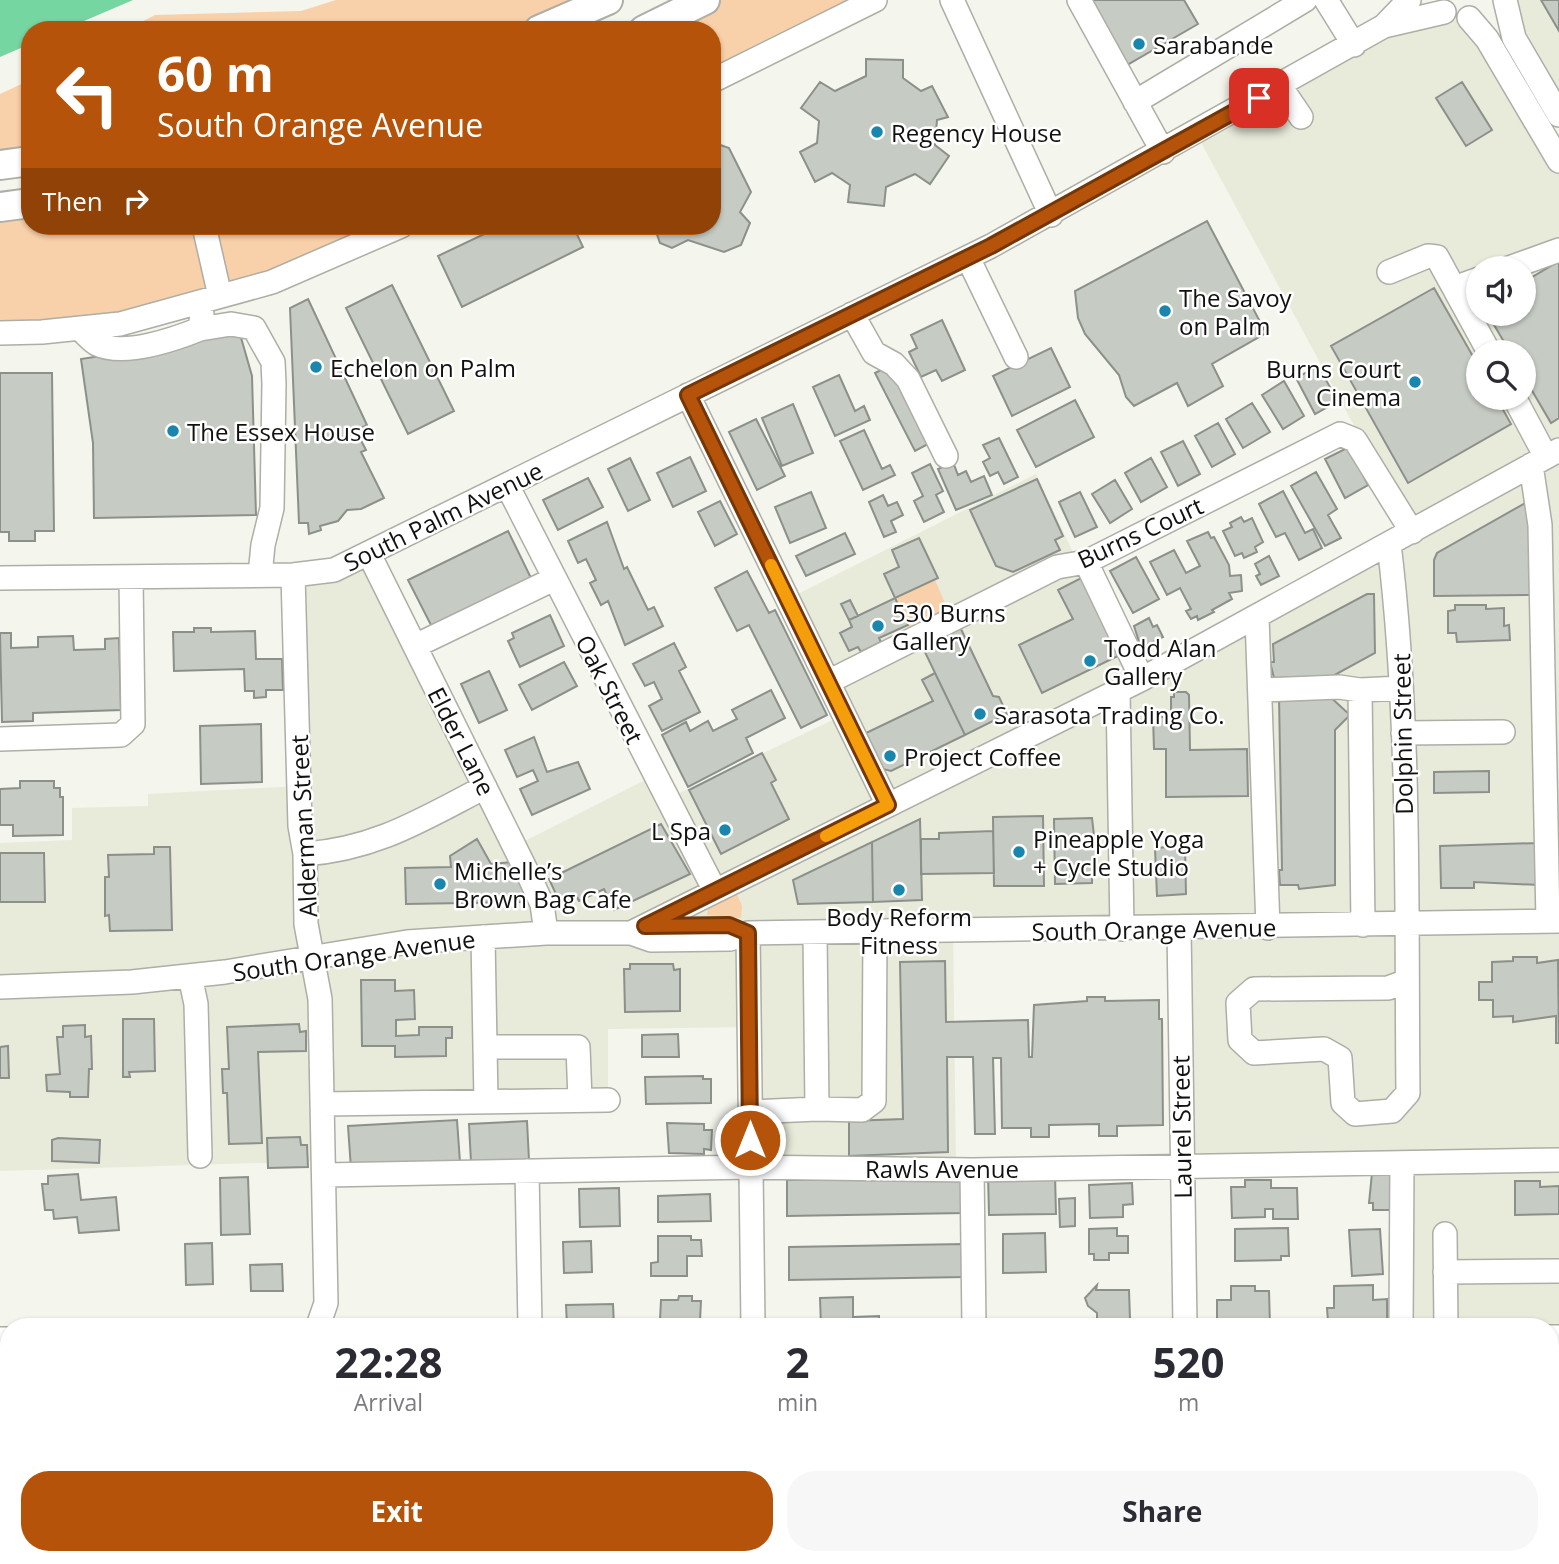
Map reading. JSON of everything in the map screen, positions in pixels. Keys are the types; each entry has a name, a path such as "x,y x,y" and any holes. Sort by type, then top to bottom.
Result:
{"main road":[{"path":"560,21 608,0"},
{"path":"662,21 705,0"},
{"path":"0,165 21,162"},
{"path":"0,207 21,205"}],"street":[{"path":"721,76 874,0"},
{"path":"952,0 1051,215"},
{"path":"1079,0 1163,152"},
{"path":"1135,102 1305,0"},
{"path":"1326,0 1354,45"},
{"name":"South Palm Avenue","path":"1384,26 1409,0"},
{"path":"1438,6 1469,18 1483,17 1503,0 1514,38 1559,115"},
{"name":"South Palm Avenue","path":"0,578 293,575 334,570 968,258 1051,215 1384,26 1438,6"},
{"path":"1469,18 1487,38 1559,161"},
{"path":"1280,86 1301,117"},
{"path":"201,329 211,299 205,235"},
{"path":"0,332 80,329 120,324 272,282 380,235"},
{"path":"1536,258 1559,250"},
{"path":"1390,272 1428,256 1437,257 1482,340"},
{"path":"968,258 1016,357"},
{"path":"1454,288 1466,284"},
{"path":"852,314 874,353 894,364 908,379 946,456"},
{"path":"80,329 98,344 120,348 164,343 201,329 230,324 254,328 273,362 272,508 263,545 260,575"},
{"path":"688,395 888,805"},
{"path":"1521,410 1545,458 1540,525 1553,921"},
{"name":"Burns Court","path":"828,682 1057,567 1086,562 1340,434 1355,440 1412,531"},
{"path":"638,929 1142,679 1545,458"},
{"name":"Oak Street","path":"507,485 715,891"},
{"name":"Dolphin Street","path":"1389,544 1400,625 1407,981 1408,1093 1392,1111 1355,1114 1343,1103 1340,1058 1324,1049 1254,1053 1240,1040 1238,1003 1254,989 1388,988 1407,981"},
{"name":"Elder Lane","path":"369,554 542,904 546,933"},
{"path":"1086,562 1142,679"},
{"name":"Alderman Street","path":"293,575 300,826 305,854 306,924 320,999 326,1303 321,1318"},
{"path":"0,739 121,735 133,724 131,577"},
{"path":"415,646 554,579"},
{"path":"1256,617 1261,690 1268,928"},
{"path":"1261,690 1401,688"},
{"path":"1360,690 1363,925"},
{"path":"1118,691 1122,929"},
{"path":"1402,733 1503,732"},
{"path":"305,854 358,847 407,827 485,787"},
{"name":"South Orange Avenue","path":"0,987 49,987 190,976 407,942 638,929 651,940 730,939 748,933 1268,928 1553,921"},
{"name":"Laurel Street","path":"1179,929 1185,1318"},
{"path":"750,1112 862,1110 874,1101 875,932"},
{"path":"748,933 753,1318"},
{"path":"815,933 817,1109"},
{"path":"483,937 486,1101"},
{"path":"190,976 196,1004 200,1156"},
{"path":"485,1047 578,1047 580,1100"},
{"path":"323,1104 608,1100"},
{"name":"Rawls Avenue","path":"325,1175 750,1167 972,1170 1559,1160"},
{"path":"1401,1318 1402,1163"},
{"path":"972,1170 974,1318"},
{"path":"527,1171 530,1318"},
{"path":"1445,1234 1446,1318"},
{"path":"1445,1272 1559,1271"}],"shaded area":[{"path":"0,0 133,0 84,21 21,21 21,48 0,57"},
{"path":"336,0 579,0 529,21 143,21 155,15 301,11"},
{"path":"705,0 875,0 721,77 721,21 662,21"},
{"path":"1518,0 1559,0 1559,91 1525,34"},
{"path":"1444,12 1469,18 1559,161 1559,1318 1404,1318 1402,1163 1182,1166 1178,929 953,931 956,1169 750,1167 748,1027 608,1029 608,1100 323,1104 325,1161 0,1171 0,843 72,840 72,808 148,806 148,794 299,786 293,575 369,554 515,846 655,775 667,799 843,715 788,599 1036,474 1078,563 1142,679 1411,531 1196,133 1338,54"},
{"path":"21,84 21,151 0,154 0,94"},
{"path":"21,204 21,235 375,235 120,324 0,333 0,207"},
{"path":"935,580 947,608 908,627 895,598"},
{"path":"737,894 742,906 741,918 707,915 708,908"}],"building":[{"name":"Sarabande","path":"1092,0 1184,0 1198,24 1127,65"},
{"path":"1541,0 1559,0 1559,31"},
{"name":"Regency House","path":"866,59 903,60 903,78 921,91 932,86 948,117 937,120 935,145 949,156 930,184 915,174 886,187 884,206 848,202 850,185 832,173 815,182 800,152 817,143 819,121 801,108 820,82 835,91 866,76"},
{"path":"1462,82 1492,130 1466,146 1436,98"},
{"path":"721,145 729,148 751,192 740,212 750,223 741,245 724,252 688,240 672,248 660,243 657,235 721,235"},
{"name":"The Savoy on Palm","path":"1207,221 1266,333 1212,364 1223,386 1188,406 1177,383 1134,406 1126,397 1119,375 1085,334 1078,318 1075,291"},
{"path":"482,235 577,235 583,247 462,307 438,256"},
{"path":"1559,261 1559,418 1551,423 1536,397 1536,340 1503,340 1495,326 1536,326 1536,275"},
{"path":"392,285 454,411 408,434 346,308"},
{"name":"Burns Court Cinema","path":"1434,288 1466,344 1466,410 1503,410 1511,424 1408,483 1331,346"},
{"name":"Echelon on Palm","path":"308,299 367,425 356,431 366,450 361,452 384,498 361,509 347,510 338,521 320,526 321,530 309,534 308,523 299,523 290,308"},
{"path":"942,320 965,370 942,381 936,370 921,377 909,352 917,348 911,335"},
{"name":"The Essex House","path":"240,334 252,376 256,515 94,518 93,443 81,359"},
{"path":"1051,348 1070,387 1012,416 993,376"},
{"path":"891,365 930,443 915,451 875,373"},
{"path":"1318,366 1338,401 1315,414 1296,378"},
{"path":"0,373 52,373 54,531 35,531 35,541 9,541 9,532 0,532"},
{"path":"839,375 855,411 864,406 870,420 835,436 813,387"},
{"path":"1284,381 1304,416 1283,429 1262,395"},
{"path":"1075,400 1094,437 1036,467 1017,430"},
{"path":"1252,403 1270,432 1243,448 1226,419"},
{"path":"793,404 813,453 782,466 762,418"},
{"path":"756,419 785,476 757,490 729,432"},
{"path":"1218,423 1235,454 1212,467 1195,436"},
{"path":"864,430 882,469 890,465 895,475 863,490 840,441"},
{"path":"999,438 1018,477 1004,484 998,472 990,476 983,462 990,458 983,445"},
{"path":"1183,441 1200,474 1178,486 1161,452"},
{"path":"1349,447 1368,485 1345,498 1325,459"},
{"path":"690,457 706,491 673,507 657,473"},
{"path":"630,458 650,500 628,511 608,469"},
{"path":"1151,458 1167,487 1141,502 1125,473"},
{"path":"953,462 958,475 966,471 971,482 984,476 992,495 956,510 938,469"},
{"path":"930,464 943,491 936,495 944,512 924,522 914,501 923,496 912,473"},
{"path":"1316,472 1337,509 1328,515 1341,538 1325,546 1291,486"},
{"path":"588,478 603,507 558,530 543,500"},
{"path":"1037,479 1063,536 1055,540 1060,550 1013,572 996,566 970,510"},
{"path":"1115,480 1132,509 1110,523 1092,494"},
{"path":"1283,491 1305,533 1313,529 1322,548 1299,560 1285,533 1276,537 1259,504"},
{"path":"811,492 826,528 790,543 775,507"},
{"path":"1080,492 1097,527 1075,537 1059,502"},
{"path":"883,495 888,506 897,502 903,515 891,521 896,532 884,537 869,502"},
{"path":"720,501 737,534 715,546 698,512"},
{"path":"1527,502 1536,595 1434,596 1434,560 1437,553"},
{"path":"1241,517 1244,522 1252,518 1263,542 1255,547 1257,552 1244,558 1242,553 1235,556 1223,531 1232,527 1230,523"},
{"path":"607,522 624,569 627,567 648,610 654,607 663,626 625,645 608,601 601,605 590,583 596,580 586,559 578,563 568,541"},
{"path":"508,531 532,580 433,629 408,580"},
{"path":"1208,532 1211,538 1214,537 1229,565 1230,576 1241,575 1242,591 1229,593 1232,599 1212,610 1214,612 1198,620 1197,616 1191,619 1186,611 1191,609 1180,588 1167,595 1150,562 1174,550 1186,573 1200,566 1187,541"},
{"path":"845,533 855,554 806,576 796,556"},
{"path":"919,538 938,578 895,598 884,574 899,567 892,550"},
{"path":"1269,556 1279,576 1261,585 1256,576 1260,574 1255,564"},
{"path":"1136,557 1159,599 1133,613 1110,571"},
{"path":"747,571 769,613 775,610 827,715 801,728 749,625 737,631 715,588"},
{"path":"1085,576 1122,654 1042,693 1019,645 1073,619 1058,590"},
{"path":"1367,594 1374,594 1375,653 1331,677 1274,678 1270,662 1274,662 1273,644"},
{"name":"530 Burns Gallery","path":"895,598 908,625 879,638 881,642 861,652 858,647 849,651 840,633 852,627 849,620"},
{"path":"850,600 858,616 849,620 841,604"},
{"path":"1455,605 1504,608 1504,626 1509,625 1510,640 1457,642 1456,633 1448,633 1448,611 1455,610"},
{"path":"550,615 564,646 520,667 508,641 514,638 512,633"},
{"path":"1149,618 1153,627 1157,625 1163,637 1141,648 1134,626"},
{"path":"960,627 993,696 999,697 1007,714 965,735 922,646"},
{"path":"194,628 211,628 211,632 255,631 256,659 282,659 283,690 266,690 266,697 254,698 254,691 245,691 244,669 174,671 173,632 194,632"},
{"path":"0,633 11,633 11,648 38,647 38,637 73,636 74,650 105,649 105,639 119,638 121,710 33,713 33,721 2,722"},
{"path":"674,643 686,667 679,671 700,712 662,731 649,706 662,699 654,682 645,686 633,664"},
{"path":"564,662 577,686 532,710 519,685"},
{"path":"489,671 507,710 479,723 461,684"},
{"path":"935,673 965,735 891,771 883,769 866,733 933,701 922,680"},
{"path":"771,690 785,718 746,738 753,753 688,787 662,735 686,722 690,731 708,721 713,731 737,719 732,710"},
{"path":"1174,692 1186,692 1189,695 1190,750 1247,749 1248,796 1166,797 1166,749 1154,749 1153,717 1171,717 1171,697 1174,697"},
{"path":"1327,694 1350,715 1335,730 1335,885 1299,889 1298,885 1280,885 1279,695"},
{"path":"261,724 262,782 201,784 200,726"},
{"path":"534,737 547,772 578,762 590,789 532,815 520,789 538,781 533,770 517,777 505,750"},
{"path":"762,753 776,780 771,783 789,819 721,854 689,790"},
{"path":"1489,771 1489,792 1434,793 1434,772"},
{"path":"20,781 54,781 54,788 60,788 60,797 63,797 63,835 13,836 13,825 0,825 0,789 20,788"},
{"name":"Pineapple Yoga + Cycle Studio","path":"1043,816 1044,886 994,886 993,817"},
{"path":"1092,818 1097,862 1092,862 1092,883 1055,884 1054,819"},
{"path":"920,819 922,900 873,902 872,842"},
{"path":"661,824 690,874 614,910 604,889 579,901 576,895 560,903 549,879"},
{"path":"993,831 994,873 921,874 921,839 939,839 939,833"},
{"path":"477,839 491,864 512,862 530,902 406,904 405,868 451,867 450,856"},
{"path":"872,842 873,902 798,904 793,880"},
{"path":"1538,843 1539,885 1474,882 1474,888 1441,888 1440,846"},
{"path":"1185,846 1186,894 1157,896 1155,848"},
{"path":"154,847 170,847 172,930 110,931 109,915 105,916 108,855 154,854"},
{"path":"0,853 44,853 45,902 0,902"},
{"path":"1513,957 1537,957 1537,963 1558,960 1559,1043 1556,1043 1556,1016 1513,1022 1513,1016 1493,1017 1493,1000 1479,1000 1479,982 1492,982 1492,962 1513,961"},
{"path":"945,961 946,1022 1028,1020 1029,1057 1032,1057 1034,1005 1087,1001 1087,997 1105,997 1105,1001 1159,1000 1159,1019 1162,1019 1163,1125 1117,1126 1117,1136 1099,1136 1099,1124 1049,1125 1049,1137 1031,1137 1031,1128 1002,1128 1001,1058 993,1058 995,1134 975,1134 973,1057 947,1057 948,1152 849,1156 849,1121 903,1119 900,962"},
{"path":"630,964 673,964 674,970 680,969 680,1011 625,1012 624,969 630,969"},
{"path":"361,980 395,980 395,991 414,990 415,1019 396,1020 396,1036 419,1035 419,1027 452,1027 452,1038 446,1038 446,1056 395,1057 395,1046 362,1046"},
{"path":"123,1019 154,1019 155,1071 129,1072 130,1077 123,1077"},
{"path":"299,1024 300,1032 306,1031 306,1051 258,1052 262,1143 229,1144 227,1093 223,1093 222,1069 229,1069 227,1027"},
{"path":"85,1025 85,1037 91,1036 92,1069 89,1069 88,1097 70,1097 70,1092 47,1091 46,1075 60,1074 57,1037 63,1037 63,1026"},
{"path":"678,1034 679,1057 642,1057 642,1035"},
{"path":"8,1046 9,1078 0,1078 0,1047"},
{"path":"703,1076 703,1079 711,1079 711,1103 646,1104 645,1077"},
{"path":"457,1120 460,1162 351,1169 348,1126"},
{"path":"527,1121 529,1160 471,1162 469,1124"},
{"path":"667,1123 704,1124 704,1130 712,1130 711,1150 704,1149 704,1154 669,1153"},
{"path":"300,1137 301,1145 307,1145 308,1167 268,1168 267,1138"},
{"path":"52,1140 100,1140 99,1163 52,1161"},
{"path":"1372,1173 1394,1174 1394,1210 1373,1210 1373,1203 1369,1203"},
{"path":"78,1174 81,1200 116,1197 119,1230 79,1233 77,1217 54,1219 53,1210 45,1210 42,1184 48,1184 48,1176"},
{"path":"1055,1174 1056,1214 989,1215 988,1175"},
{"path":"248,1177 250,1234 221,1235 220,1178"},
{"path":"963,1177 964,1213 787,1216 787,1180"},
{"path":"1245,1180 1271,1180 1271,1188 1297,1188 1298,1219 1273,1219 1273,1209 1265,1209 1265,1217 1232,1218 1231,1187 1245,1187"},
{"path":"1515,1181 1540,1181 1540,1187 1559,1186 1559,1214 1515,1215"},
{"path":"1132,1183 1133,1204 1123,1205 1123,1217 1090,1218 1089,1185"},
{"path":"619,1188 620,1226 580,1227 579,1189"},
{"path":"710,1194 711,1221 658,1222 658,1196"},
{"path":"1075,1198 1075,1226 1060,1227 1059,1199"},
{"path":"1117,1228 1117,1236 1128,1236 1128,1253 1109,1253 1109,1260 1094,1260 1094,1254 1089,1254 1089,1229"},
{"path":"1288,1228 1289,1256 1281,1256 1281,1260 1235,1261 1235,1229"},
{"path":"1380,1229 1383,1274 1352,1276 1349,1230"},
{"path":"1045,1233 1046,1272 1003,1273 1003,1234"},
{"path":"658,1236 691,1236 691,1240 701,1240 702,1256 687,1256 687,1276 651,1276 651,1263 658,1262"},
{"path":"591,1241 592,1272 564,1273 563,1242"},
{"path":"212,1243 213,1284 186,1285 185,1244"},
{"path":"964,1244 965,1277 789,1280 789,1247"},
{"path":"282,1264 283,1291 251,1291 250,1265"},
{"path":"1097,1285 1096,1290 1129,1290 1130,1318 1097,1318 1097,1313 1088,1306 1085,1298"},
{"path":"1373,1285 1373,1300 1387,1299 1387,1318 1328,1318 1327,1308 1334,1308 1334,1286"},
{"path":"1231,1286 1255,1286 1255,1291 1269,1291 1270,1318 1217,1318 1217,1300 1231,1300"},
{"path":"679,1296 692,1296 692,1301 701,1301 700,1318 660,1318 661,1300 678,1300"},
{"path":"853,1297 853,1317 879,1318 821,1318 820,1298"},
{"path":"613,1304 614,1318 567,1318 566,1305"}],"slow traffic":[{"path":"771,565 888,805 826,836"}],"place":[{"name":"Sarabande","path":"1139,44"},
{"name":"Regency House","path":"877,132"},
{"name":"The Savoy on Palm","path":"1165,311"},
{"name":"Echelon on Palm","path":"316,367"},
{"name":"Burns Court Cinema","path":"1415,382"},
{"name":"The Essex House","path":"173,431"},
{"name":"530 Burns Gallery","path":"878,626"},
{"name":"Todd Alan Gallery","path":"1090,661"},
{"name":"Sarasota Trading Co.","path":"980,714"},
{"name":"Project Coffee","path":"890,756"},
{"name":"L Spa","path":"725,830"},
{"name":"Pineapple Yoga + Cycle Studio","path":"1019,852"},
{"name":"Michelle’s Brown Bag Cafe","path":"440,884"},
{"name":"Body Reform Fitness","path":"899,890"}],"route":[{"path":"750,1140 748,933 729,925 645,926 888,805 688,395 991,246 1259,98"}]}
